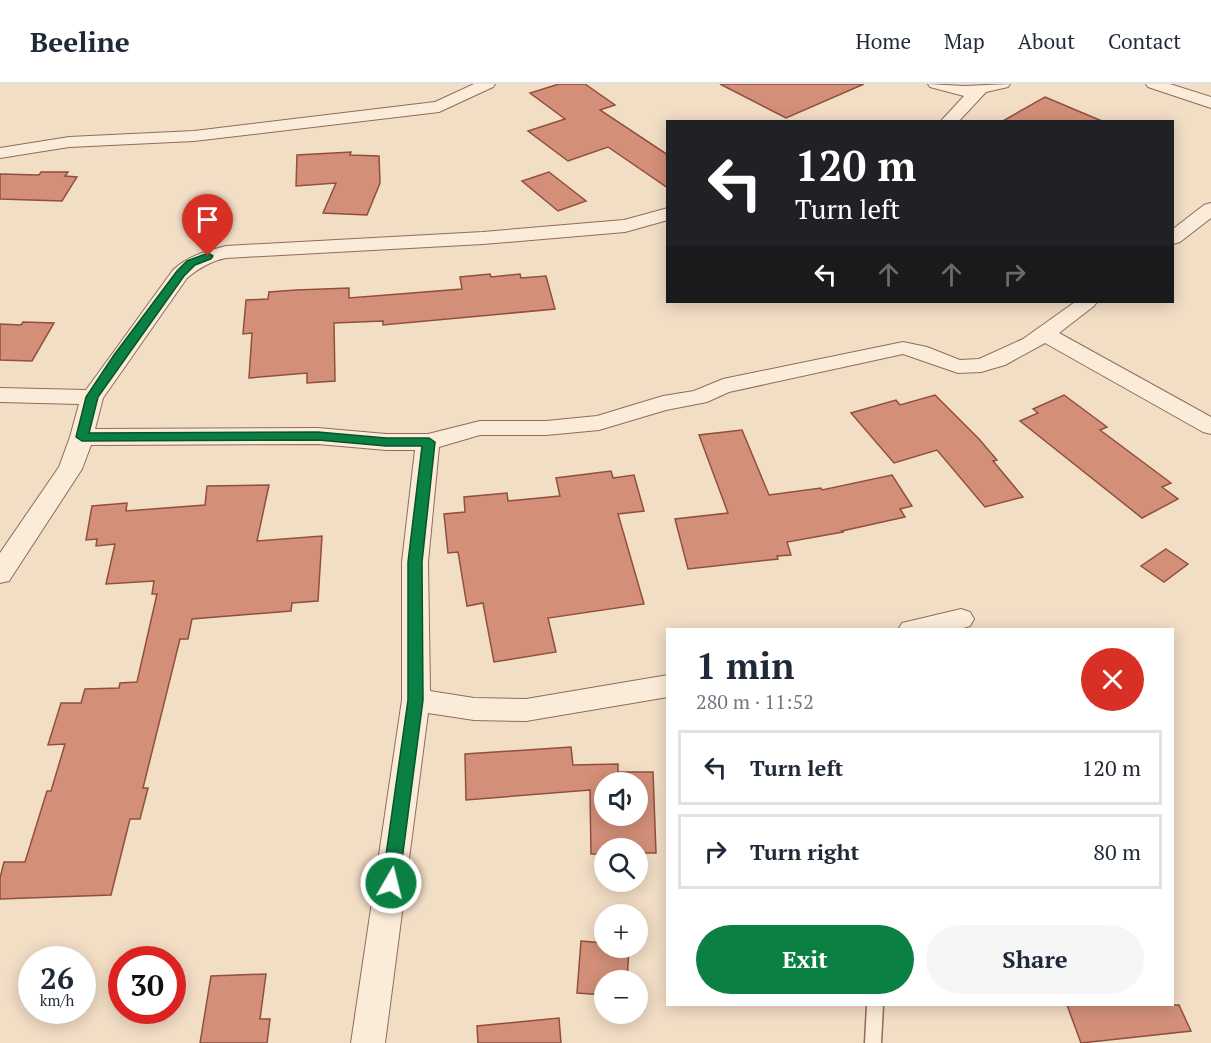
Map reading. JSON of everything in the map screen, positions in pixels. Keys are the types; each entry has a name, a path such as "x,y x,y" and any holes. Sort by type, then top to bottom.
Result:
{"street":[{"path":"0,153 69,142 194,136 439,107 487,84"},
{"path":"936,84 964,91 980,90 1002,84"},
{"path":"1154,84 1211,103"},
{"path":"950,120 980,90"},
{"path":"1174,237 1211,209"},
{"path":"0,574 70,469 82,437 92,397 118,357 180,274 191,263 226,252 483,238 625,226 666,215"},
{"path":"82,437 318,436 386,442 429,442 480,428 546,428 599,423 663,403 699,397 723,386 903,348 914,348 964,367 999,360 1045,334 1086,303"},
{"path":"1045,334 1211,427"},
{"path":"0,395 92,397"},
{"path":"368,1043 416,700 415,562 429,442"},
{"path":"920,628 961,619"},
{"path":"416,700 474,709 526,710 666,686"}],"lane":[{"path":"873,1043 875,1006"}],"building":[{"path":"559,84 585,84 615,105 600,110 666,154 666,187 608,147 568,161 528,131 565,119 530,93"},
{"path":"720,84 864,84 786,118"},
{"path":"1045,97 1100,120 1005,120"},
{"path":"351,152 350,155 379,156 380,183 367,215 323,213 336,183 296,186 297,155"},
{"path":"41,172 68,172 65,176 77,177 62,201 0,199 0,174 39,175"},
{"path":"549,172 586,201 558,211 522,181"},
{"path":"490,274 491,277 520,274 521,278 546,276 555,309 383,325 383,321 334,323 335,381 307,383 307,373 249,378 252,333 243,334 246,300 268,299 269,292 296,290 349,288 349,298 462,289 460,277"},
{"path":"23,322 54,323 32,361 0,360 0,324 21,325"},
{"path":"935,395 979,439 997,460 993,461 1023,497 985,507 937,450 894,463 851,413 896,400 900,405"},
{"path":"1064,395 1107,427 1100,430 1171,483 1162,487 1178,499 1142,518 1020,421 1038,413 1033,409"},
{"path":"742,430 769,495 821,488 822,490 892,475 912,506 900,509 905,517 843,532 787,542 791,555 777,556 778,559 688,569 675,519 728,513 699,435"},
{"path":"611,471 613,478 634,475 644,511 618,514 644,604 548,618 556,652 494,662 483,603 467,606 458,552 448,553 444,514 465,512 464,497 507,493 508,501 560,496 556,478"},
{"path":"269,485 257,541 322,536 318,601 292,603 291,611 192,619 188,639 180,639 143,788 148,788 140,819 130,819 111,895 0,899 0,878 4,862 25,862 47,791 51,791 65,744 48,745 61,703 81,703 85,689 119,688 120,683 137,682 157,594 152,594 154,581 106,584 115,544 96,546 97,539 86,540 92,506 127,503 126,511 205,505 207,486"},
{"path":"1166,549 1188,564 1164,582 1141,566"},
{"path":"571,747 573,765 618,764 618,772 594,772 594,826 648,826 648,772 653,772 656,853 648,853 648,838 594,838 594,854 591,854 590,790 466,800 465,754"},
{"path":"581,941 594,942 594,958 628,958 628,970 594,970 594,994 577,993"},
{"path":"266,974 260,1019 270,1019 267,1043 200,1043 211,976"},
{"path":"1179,1005 1191,1031 1081,1043 1067,1006"},
{"path":"559,1018 561,1043 478,1043 477,1026"}],"route":[{"path":"208,256 191,263 180,274 118,357 92,397 82,437 318,436 386,442 429,442 415,562 416,700 391,883"}]}
